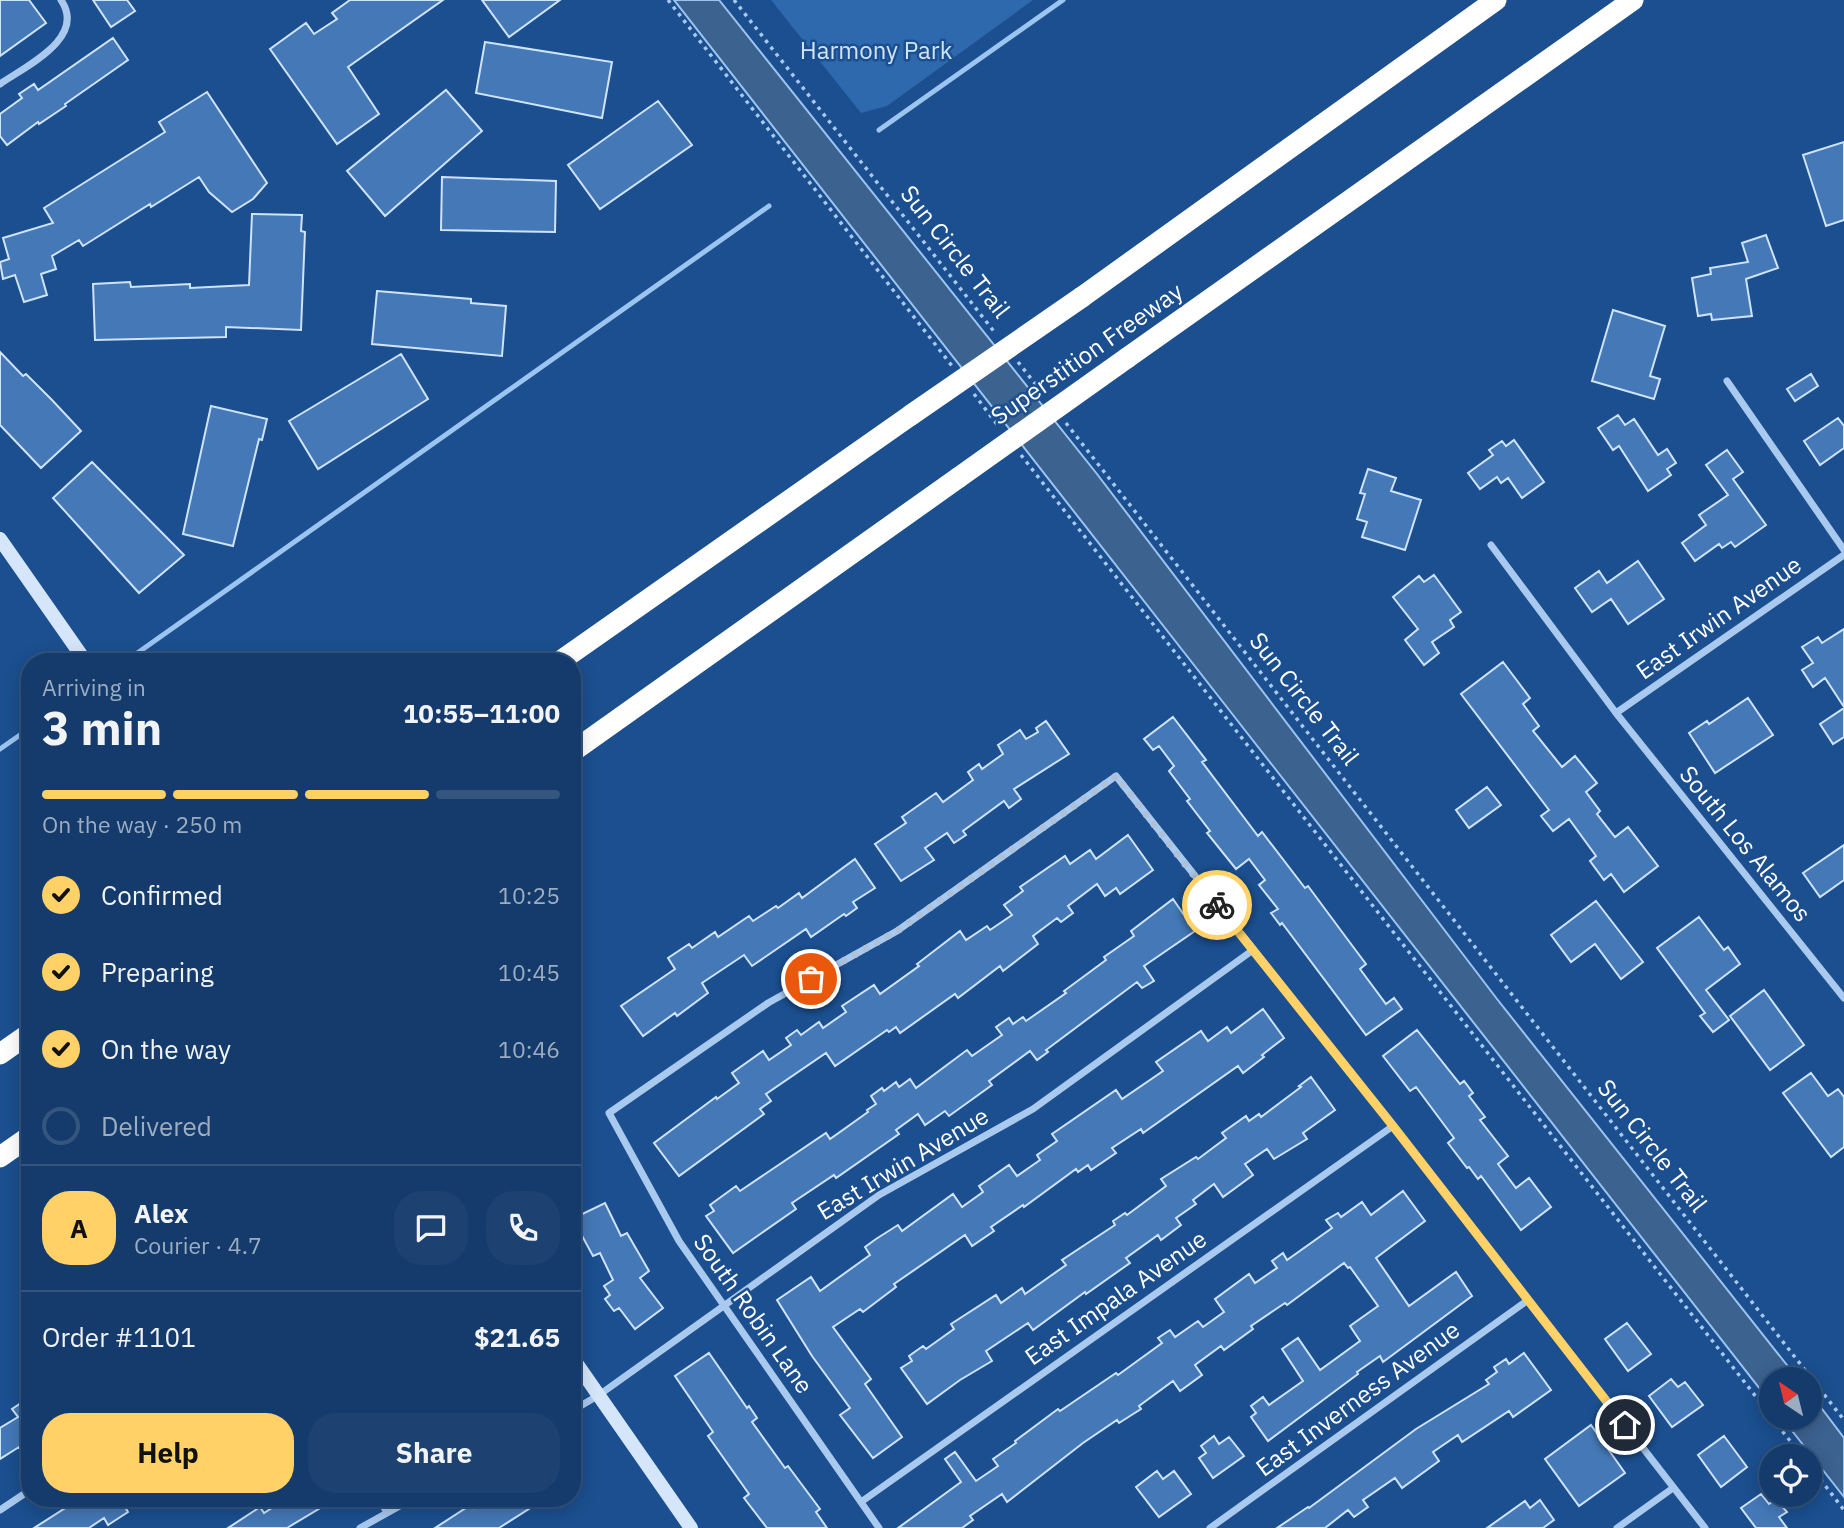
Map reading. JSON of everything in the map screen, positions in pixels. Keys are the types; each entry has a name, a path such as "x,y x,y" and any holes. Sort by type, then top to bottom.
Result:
{"highway":[{"name":"Superstition Freeway","path":"572,653 1082,297 1496,0"},
{"name":"Superstition Freeway","path":"581,746 1633,0"},
{"path":"0,1054 21,1039"},
{"path":"0,1157 21,1142"}],"main road":[{"path":"0,539 80,653"},
{"path":"581,1370 691,1528"}],"street":[{"path":"0,84 61,39 68,18 61,0"},
{"path":"1727,381 1844,550"},
{"name":"South Los Alamos","path":"1491,545 1616,713 1844,998"},
{"name":"East Irwin Avenue","path":"1616,713 1844,555"},
{"name":"South Robin Lane","path":"879,1528 679,1241 609,1113 768,1003 897,931 1116,776 1253,950"},
{"path":"1253,950 1705,1528"},
{"name":"East Irwin Avenue","path":"581,1406 879,1195 1032,1109 1253,950"},
{"name":"East Impala Avenue","path":"861,1502 1393,1126"},
{"name":"East Inverness Avenue","path":"1210,1528 1528,1300"},
{"path":"1617,1528 1673,1488"},
{"path":"0,1510 21,1496"},
{"path":"384,1507 387,1512"},
{"path":"360,1528 397,1507"}],"path":[{"path":"668,0 956,372"},
{"name":"Sun Circle Trail","path":"734,0 999,337"},
{"path":"1016,359 1050,402"},
{"path":"973,394 1007,437"},
{"name":"Sun Circle Trail","path":"1058,413 1844,1420"},
{"path":"1016,448 1759,1402"},
{"path":"1781,1430 1792,1444"},
{"path":"1822,1482 1844,1510"}],"green space":[{"name":"Harmony Park","path":"771,0 1033,0 887,106 861,113"}],"shaded area":[{"path":"674,0 719,0 1097,474 1497,999 1788,1367 1759,1367 1759,1388"},
{"path":"1822,1409 1844,1438 1844,1497 1822,1469 1822,1444 1802,1444 1791,1430 1822,1430"}],"building":[{"path":"0,0 29,0 46,23 0,56"},
{"path":"93,0 127,0 135,11 111,27"},
{"path":"350,0 443,0 348,67 379,114 337,144 270,49 306,23 314,34 337,19 332,13"},
{"path":"482,0 560,0 509,37"},
{"path":"113,38 128,60 7,145 0,136 0,114 22,98 19,94 34,84 38,90"},
{"path":"485,42 612,62 602,118 476,93"},
{"path":"446,90 482,131 385,216 347,171"},
{"path":"207,92 267,183 253,199 232,212 209,192 199,177 83,246 79,240 52,256 56,269 41,274 47,295 24,302 15,275 3,279 0,262 9,259 3,238 53,223 44,208 165,132 159,122"},
{"path":"658,101 692,145 600,209 568,165"},
{"path":"1844,142 1844,220 1826,226 1803,155"},
{"path":"442,177 556,181 555,232 441,230"},
{"path":"252,214 302,215 301,231 305,232 301,330 226,327 226,337 95,340 93,284 130,282 131,287 190,284 190,288 249,285"},
{"path":"1766,235 1778,268 1746,279 1752,316 1712,320 1711,314 1698,316 1692,278 1711,274 1710,268 1748,262 1742,243"},
{"path":"377,291 471,299 471,303 506,306 502,356 372,344"},
{"path":"1613,310 1665,326 1650,376 1660,379 1654,399 1592,381"},
{"path":"0,352 23,376 26,374 81,431 41,468 0,425"},
{"path":"401,354 428,399 318,469 289,421"},
{"path":"1811,374 1818,386 1795,401 1787,389"},
{"path":"211,406 267,419 262,440 259,439 233,546 183,534"},
{"path":"1618,415 1625,425 1634,419 1658,455 1667,449 1676,463 1667,469 1671,475 1648,491 1619,446 1613,450 1598,428"},
{"path":"1838,418 1844,426 1844,448 1820,465 1804,441"},
{"path":"1514,440 1544,482 1522,498 1508,478 1501,483 1497,477 1480,489 1468,473 1493,455 1489,450 1502,441 1506,446"},
{"path":"1727,450 1743,472 1733,479 1766,525 1735,547 1731,542 1722,548 1719,544 1695,561 1682,543 1706,525 1699,515 1728,495 1706,465"},
{"path":"92,462 184,555 139,593 53,498"},
{"path":"1368,469 1396,478 1391,491 1421,500 1405,550 1362,537 1367,522 1357,519 1365,494 1360,493"},
{"path":"1638,561 1664,599 1628,624 1611,599 1592,612 1575,588 1599,571 1607,583"},
{"path":"1434,575 1461,612 1450,620 1454,627 1432,642 1439,653 1424,665 1405,640 1418,629 1393,597 1419,576 1424,582"},
{"path":"1844,629 1844,707 1825,678 1813,687 1802,670 1813,663 1802,647 1818,637 1822,643"},
{"path":"1503,662 1530,698 1523,704 1539,726 1533,731 1562,767 1575,756 1597,783 1586,792 1600,811 1597,814 1615,837 1628,827 1658,866 1624,892 1611,874 1604,880 1590,861 1596,856 1569,819 1553,831 1541,816 1549,810 1461,694"},
{"path":"1748,698 1773,735 1715,773 1689,733 1707,721 1709,724"},
{"path":"1844,708 1844,737 1833,744 1820,724"},
{"path":"1173,717 1206,760 1202,762 1258,836 1262,832 1305,888 1308,886 1366,964 1360,969 1386,1004 1394,998 1402,1009 1366,1035 1282,923 1280,925 1271,913 1278,909 1259,885 1265,880 1249,859 1236,869 1207,833 1210,831 1187,801 1190,799 1169,771 1174,766 1159,746 1153,750 1144,739"},
{"path":"1046,721 1069,754 1014,789 1021,799 1009,808 1004,801 963,831 966,835 954,843 947,833 925,848 934,860 901,881 875,844 906,823 902,817 936,793 943,802 973,780 968,772 979,764 982,769 1003,754 998,745 1020,730 1026,739 1038,732 1036,728"},
{"path":"1487,787 1501,805 1469,828 1456,810"},
{"path":"1128,835 1153,870 1120,894 1116,888 1105,896 1097,884 1068,906 1073,913 1061,922 1057,918 1033,936 1038,944 1003,971 1000,966 958,998 955,994 900,1033 896,1027 889,1032 887,1030 835,1066 826,1053 766,1094 771,1101 760,1109 764,1114 679,1176 654,1143 739,1083 732,1073 763,1051 769,1060 791,1045 786,1038 797,1030 801,1035 819,1022 823,1028 846,1012 842,1006 874,985 880,994 919,966 917,964 960,931 966,940 987,926 990,930 1012,915 1004,905 1023,891 1020,887 1065,856 1070,864 1090,850 1096,859"},
{"path":"1844,845 1844,880 1820,897 1803,873"},
{"path":"855,859 875,888 853,902 857,908 846,916 844,914 811,937 806,929 752,966 744,955 702,983 708,993 643,1036 621,1006 675,969 668,958 689,944 692,948 715,932 718,937 749,916 753,921 799,893 802,898"},
{"path":"1173,899 1195,931 1144,966 1154,981 1142,988 1137,982 1046,1050 1048,1052 1037,1060 1030,1051 989,1081 992,1085 949,1116 945,1111 925,1125 918,1114 896,1130 899,1134 836,1178 834,1175 792,1203 796,1209 733,1253 706,1216 714,1211 710,1205 736,1186 740,1191 826,1133 830,1139 868,1112 867,1110 876,1104 871,1096 882,1088 884,1091 896,1082 899,1087 910,1079 916,1088 967,1050 972,1056 1002,1035 996,1027 1009,1018 1013,1024 1023,1017 1026,1021 1106,960 1104,957 1134,936 1131,931"},
{"path":"1596,901 1643,962 1621,979 1595,944 1571,962 1551,935"},
{"path":"1699,917 1724,950 1728,947 1740,964 1706,990 1729,1020 1713,1032 1700,1016 1705,1013 1657,948"},
{"path":"1764,990 1804,1045 1770,1070 1730,1016"},
{"path":"1263,1009 1284,1038 1243,1073 1238,1066 1143,1133 1141,1129 1112,1148 1116,1153 1091,1170 1088,1165 1078,1172 1076,1169 991,1227 994,1231 972,1246 965,1235 894,1284 896,1287 863,1312 860,1309 833,1327 871,1379 865,1384 902,1437 873,1458 840,1415 850,1408 812,1356 777,1300 811,1277 820,1291 870,1255 865,1247 876,1239 898,1225 902,1231 953,1194 962,1207 983,1192 979,1186 1009,1165 1017,1176 1040,1160 1037,1155 1057,1141 1052,1134 1116,1090 1122,1099 1163,1071 1156,1062 1201,1031 1208,1041 1227,1027 1231,1033"},
{"path":"1417,1030 1460,1084 1464,1081 1473,1093 1469,1096 1485,1117 1480,1120 1508,1156 1498,1164 1516,1188 1529,1178 1551,1207 1521,1230 1481,1176 1478,1179 1469,1167 1467,1168 1448,1143 1454,1138 1416,1087 1410,1091 1383,1056"},
{"path":"1811,1073 1828,1096 1838,1089 1844,1097 1844,1147 1831,1157 1783,1093"},
{"path":"1311,1077 1335,1110 1303,1133 1307,1139 1274,1159 1267,1149 1245,1164 1253,1175 1223,1197 1214,1184 1193,1200 1196,1204 1176,1218 1181,1225 1161,1240 1158,1235 1126,1258 1130,1263 1033,1330 1028,1323 986,1351 992,1361 927,1404 901,1368 912,1361 909,1356 923,1346 926,1349 954,1329 951,1324 996,1295 1001,1303 1022,1288 1025,1294 1066,1265 1062,1260 1115,1225 1113,1221 1125,1213 1127,1215 1166,1186 1161,1179 1196,1157 1198,1159 1226,1138 1222,1133 1246,1116 1249,1121 1259,1114 1261,1117"},
{"path":"1403,1191 1425,1221 1376,1258 1409,1306 1456,1272 1472,1296 1383,1362 1380,1356 1357,1372 1358,1374 1268,1441 1251,1417 1256,1413 1251,1406 1263,1397 1269,1405 1303,1381 1282,1349 1298,1338 1320,1370 1360,1341 1350,1326 1378,1306 1350,1267 1344,1263 1287,1305 1285,1303 1251,1326 1253,1329 1224,1350 1221,1346 1195,1365 1202,1375 1180,1391 1173,1381 1139,1406 1141,1409 1119,1423 1117,1420 1083,1443 1007,1502 1002,1494 970,1516 973,1520 962,1528 898,1528 961,1482 945,1459 955,1452 976,1481 998,1466 993,1459 1016,1443 1015,1441 1058,1409 1060,1411 1116,1373 1118,1375 1162,1343 1158,1338 1170,1330 1175,1337 1198,1321 1203,1327 1224,1312 1215,1299 1249,1274 1255,1283 1277,1268 1272,1261 1283,1253 1287,1260 1332,1228 1326,1220 1338,1213 1341,1217 1362,1202 1371,1215"},
{"path":"605,1203 621,1236 627,1233 649,1271 640,1278 663,1308 635,1329 619,1308 614,1311 605,1299 610,1295 604,1286 613,1280 600,1253 593,1256 581,1234 581,1215"},
{"path":"1627,1323 1651,1354 1628,1371 1605,1339"},
{"path":"709,1353 747,1408 749,1406 757,1418 752,1422 785,1468 788,1466 820,1509 816,1512 827,1528 767,1528 744,1498 749,1494 708,1436 713,1432 675,1376"},
{"path":"1524,1353 1551,1390 1513,1417 1509,1411 1462,1442 1458,1435 1433,1452 1439,1461 1402,1488 1395,1478 1363,1500 1368,1507 1354,1517 1348,1510 1325,1528 1277,1528 1309,1508 1416,1429 1489,1384 1486,1380 1497,1372 1494,1367 1506,1359 1509,1364"},
{"path":"1671,1379 1678,1387 1685,1382 1703,1405 1672,1427 1649,1396"},
{"path":"21,1403 21,1450 19,1447 0,1459 0,1428 18,1417 12,1409"},
{"path":"1591,1425 1625,1473 1579,1506 1545,1459"},
{"path":"1214,1436 1219,1444 1229,1437 1244,1456 1213,1478 1199,1458 1206,1453 1201,1446"},
{"path":"1724,1436 1747,1467 1721,1487 1698,1455"},
{"path":"1157,1471 1163,1479 1174,1471 1191,1494 1159,1517 1136,1487"},
{"path":"1759,1495 1759,1507 1783,1507 1787,1512 1779,1517 1787,1528 1756,1528 1741,1508"},
{"path":"1540,1500 1554,1520 1543,1528 1487,1528 1525,1501 1530,1508"},
{"path":"67,1507 125,1507 128,1512 108,1525 104,1518 89,1528 34,1528"},
{"path":"260,1507 264,1513 273,1507 322,1507 287,1528 228,1528"},
{"path":"467,1507 532,1507 499,1528 435,1528"}],"waterway":[{"path":"879,130 1063,0"},
{"path":"137,653 769,206"},
{"path":"0,749 21,734"}],"way so far":[{"path":"811,979 897,931 1116,776 1217,905"}],"route":[{"path":"1217,905 1625,1425"}]}
